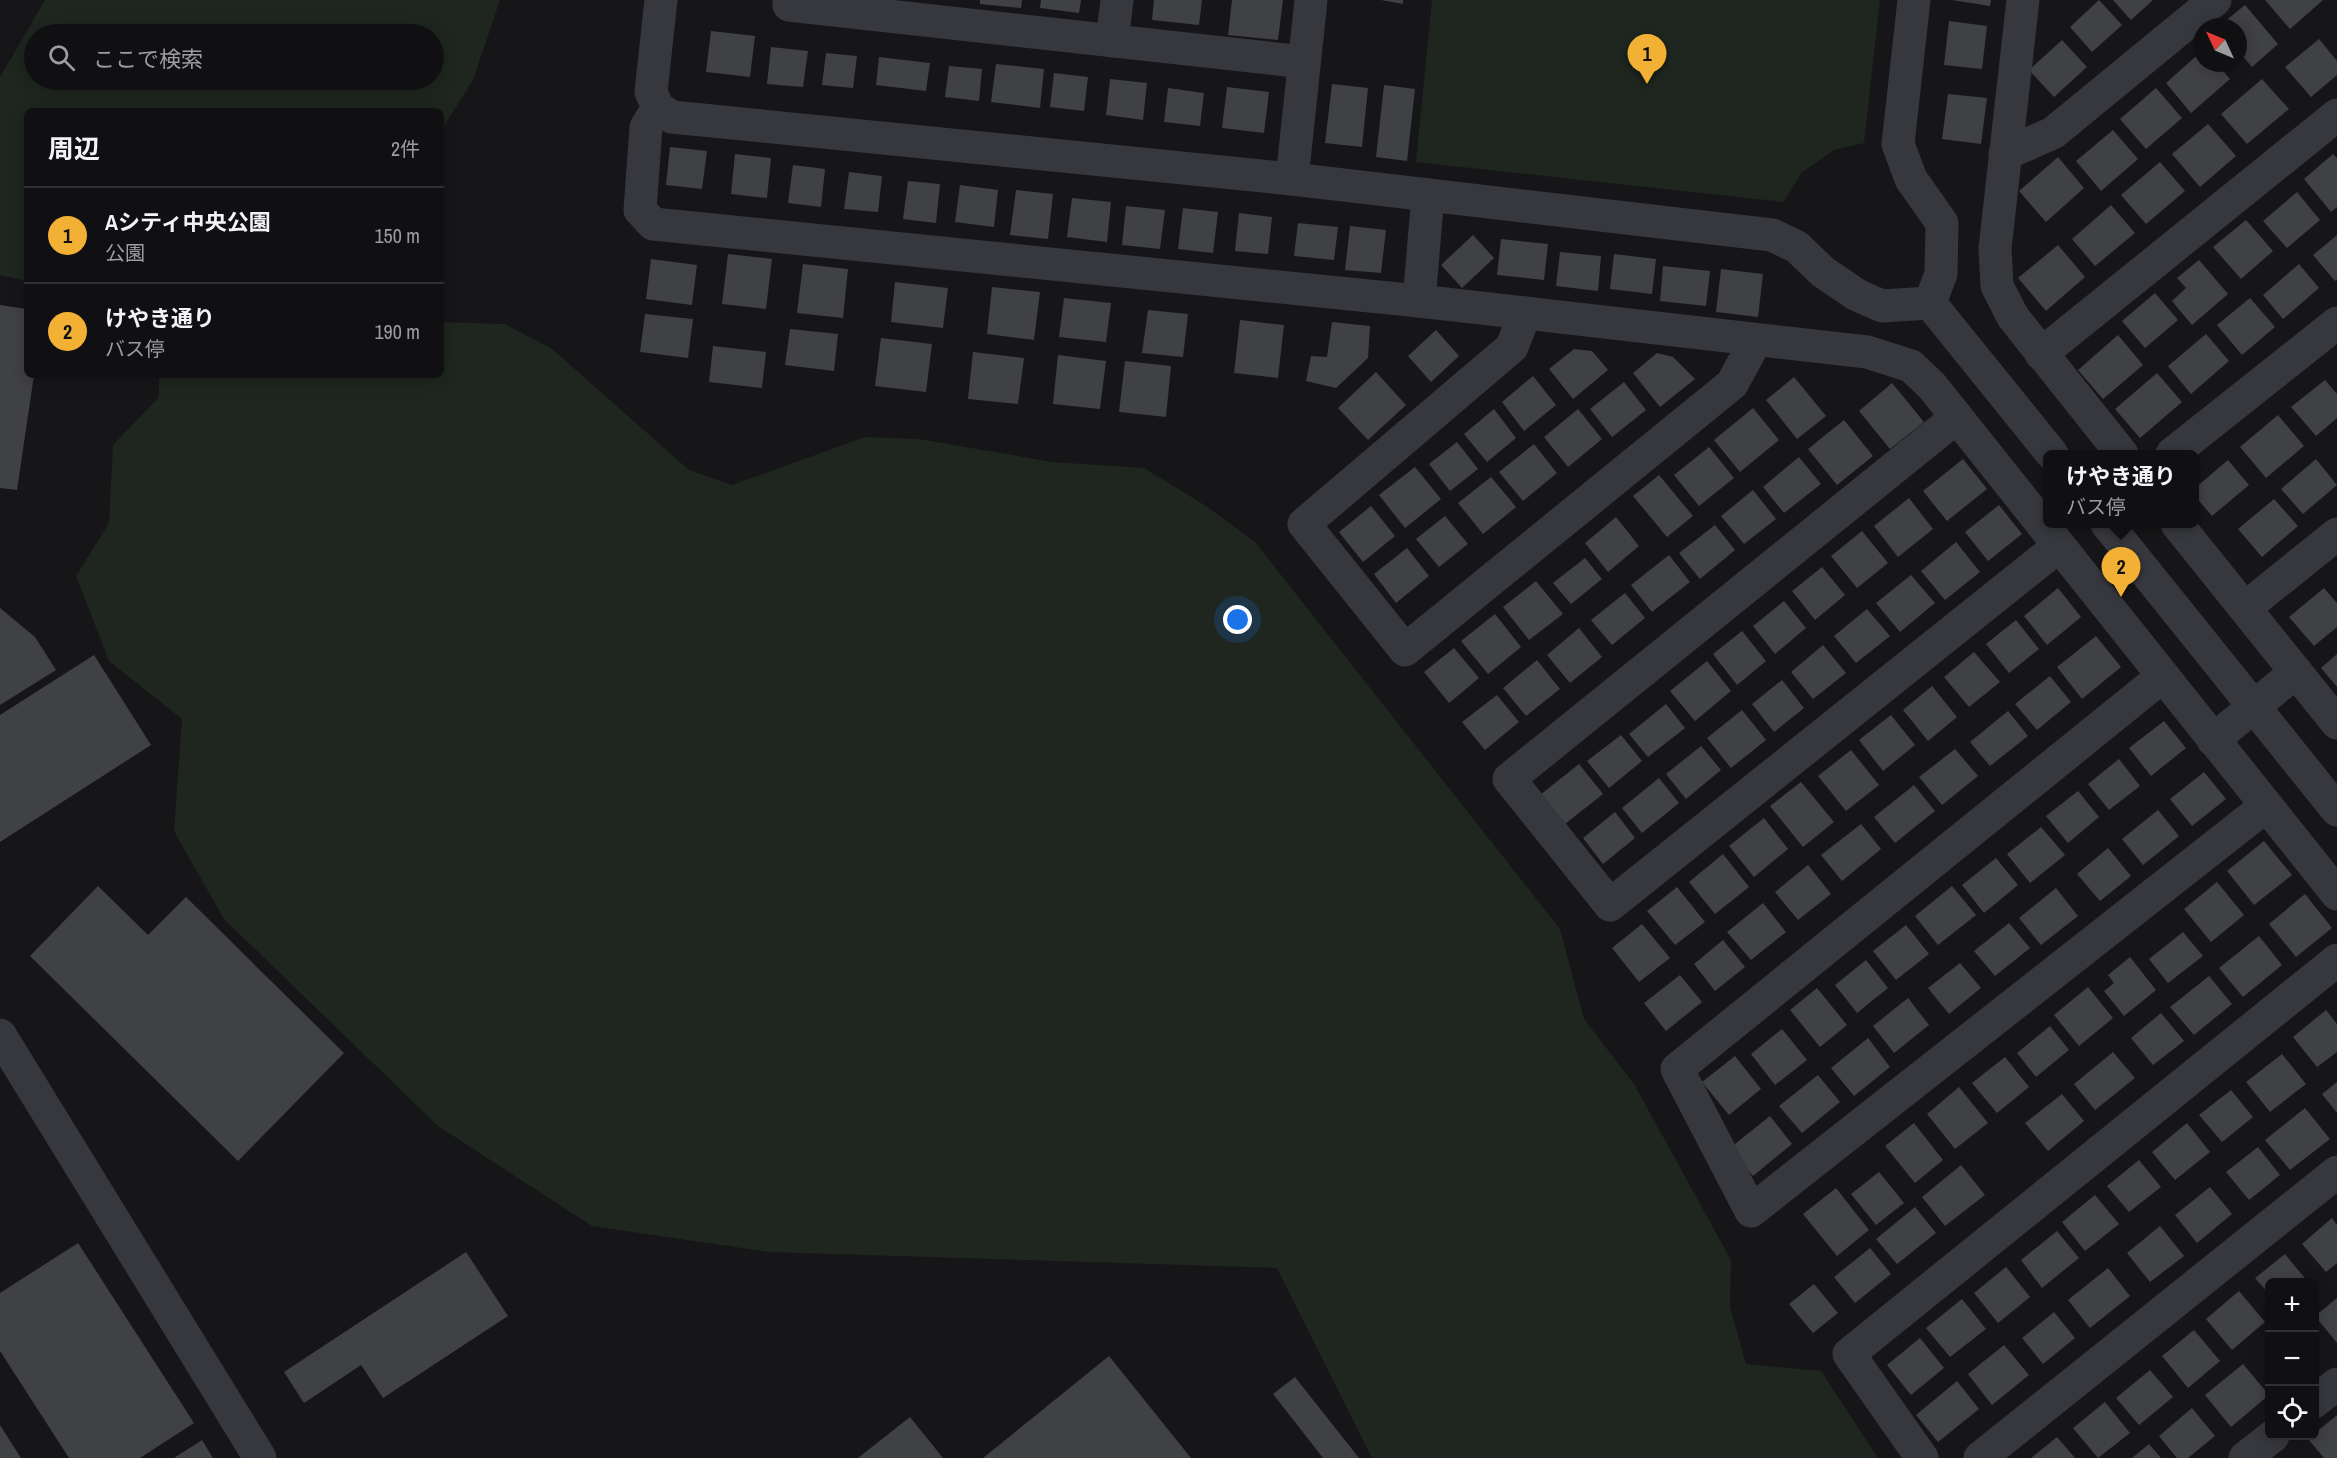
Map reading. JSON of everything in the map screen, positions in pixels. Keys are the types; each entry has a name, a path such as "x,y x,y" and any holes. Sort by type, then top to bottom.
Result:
{"street":[{"path":"661,0 651,92 657,108 672,117 1292,179 1772,235 1797,247 1823,272 1857,295 1882,306 1930,303"},
{"path":"789,0 789,5 948,11 1112,41 1304,63"},
{"path":"1112,41 1117,0"},
{"path":"1292,179 1311,0"},
{"path":"1914,0 1898,144 1911,179 1942,223 1941,274 1930,303"},
{"path":"2023,0 1995,248 1997,286 2013,317 2119,450"},
{"path":"2006,154 2053,133 2215,0"},
{"path":"657,108 646,127 640,210 653,224 1419,302 1868,352 1911,366 1932,386 2043,526"},
{"path":"2041,354 2337,115"},
{"path":"1419,302 1428,195"},
{"path":"1930,303 2049,450"},
{"path":"1525,314 1512,347 1304,524 1405,650 1731,384 1756,339"},
{"path":"2177,450 2337,323"},
{"path":"1957,417 1509,779 1610,905 2059,546"},
{"path":"2045,528 2337,894"},
{"path":"2110,528 2337,810"},
{"path":"2180,528 2337,723"},
{"path":"2245,608 2337,534"},
{"path":"2212,740 2296,672"},
{"path":"2163,676 1677,1069 1751,1211 2266,806"},
{"path":"1922,1458 1849,1354 2337,960"},
{"path":"0,1035 260,1458"},
{"path":"1980,1458 2337,1172"},
{"path":"2319,1398 2337,1384"},
{"path":"2246,1458 2268,1440"}],"shaded area":[{"path":"45,0 500,0 473,80 444,126 444,108 24,108 24,280 0,275 0,77 24,36 24,90 444,90 444,24 31,24"},
{"path":"1432,0 1880,0 1864,143 1834,150 1801,173 1784,202 1416,162"},
{"path":"444,322 504,324 551,348 689,470 732,485 865,437 919,439 1052,462 1144,468 1206,506 1255,542 1560,929 1584,1019 1634,1084 1731,1260 1730,1307 1746,1364 1821,1371 1878,1458 1372,1458 1277,1268 769,1252 592,1226 438,1126 224,919 174,831 182,719 109,661 76,576 109,523 113,445 159,397 159,378 444,378"}],"building":[{"path":"980,0 1022,0 1021,8 980,4"},
{"path":"1041,0 1081,0 1079,13 1040,8"},
{"path":"1154,0 1202,0 1199,25 1152,20"},
{"path":"1232,0 1283,0 1278,40 1228,35"},
{"path":"1381,0 1403,0 1403,4"},
{"path":"1952,0 1991,0 1990,6"},
{"path":"2099,0 2122,25 2092,52 2070,27"},
{"path":"2113,0 2153,0 2131,20"},
{"path":"2265,0 2323,0 2290,29"},
{"path":"2245,5 2278,44 2252,67 2247,61 2247,18 2229,18"},
{"path":"1949,21 1987,26 1982,69 1944,65"},
{"path":"711,31 755,36 750,77 706,72"},
{"path":"2319,39 2337,61 2337,75 2311,97 2285,67"},
{"path":"2062,40 2087,67 2054,97 2029,70"},
{"path":"771,47 808,51 803,87 767,84"},
{"path":"826,53 857,56 853,88 822,85"},
{"path":"879,57 930,63 926,91 876,85"},
{"path":"2193,59 2193,72 2224,72 2230,79 2191,113 2166,83"},
{"path":"996,64 1044,69 1040,108 991,102"},
{"path":"949,66 982,69 979,101 945,97"},
{"path":"1054,73 1088,77 1084,111 1050,107"},
{"path":"1110,79 1147,83 1143,120 1106,115"},
{"path":"2262,79 2289,109 2247,144 2221,114"},
{"path":"1332,84 1368,88 1362,147 1325,143"},
{"path":"1384,85 1415,89 1407,161 1376,157"},
{"path":"1227,87 1269,92 1264,133 1222,128"},
{"path":"1168,88 1204,93 1200,126 1164,122"},
{"path":"2156,88 2182,118 2146,149 2120,119"},
{"path":"1948,94 1987,98 1981,144 1942,139"},
{"path":"2208,124 2236,156 2200,187 2172,154"},
{"path":"2113,130 2138,159 2101,191 2076,161"},
{"path":"670,147 707,151 702,189 666,185"},
{"path":"735,154 771,158 767,198 731,194"},
{"path":"2333,154 2337,158 2337,207 2331,212 2304,179"},
{"path":"2058,157 2084,188 2046,222 2019,191"},
{"path":"2160,162 2185,191 2146,224 2121,195"},
{"path":"793,165 825,169 821,207 788,203"},
{"path":"849,172 882,176 878,212 844,209"},
{"path":"908,181 940,184 936,223 903,219"},
{"path":"960,185 998,190 994,227 955,222"},
{"path":"1016,190 1053,194 1048,239 1010,235"},
{"path":"2297,192 2320,220 2287,248 2263,221"},
{"path":"1072,198 1111,202 1107,242 1067,237"},
{"path":"2111,205 2135,233 2095,266 2072,239"},
{"path":"1126,206 1165,210 1160,249 1122,245"},
{"path":"1183,208 1218,212 1213,253 1178,249"},
{"path":"1239,213 1272,217 1268,254 1235,251"},
{"path":"2246,220 2273,251 2241,279 2213,247"},
{"path":"1298,223 1338,227 1334,260 1294,256"},
{"path":"1350,226 1386,230 1381,273 1345,270"},
{"path":"1473,235 1494,258 1462,288 1441,265"},
{"path":"2337,235 2337,279 2335,281 2313,255"},
{"path":"1501,239 1548,244 1544,280 1497,275"},
{"path":"2058,245 2085,277 2046,311 2018,278"},
{"path":"1560,252 1601,256 1598,291 1556,286"},
{"path":"728,254 772,259 766,309 722,304"},
{"path":"1614,254 1656,259 1652,294 1610,289"},
{"path":"651,259 697,265 692,305 646,299"},
{"path":"2199,260 2228,294 2192,325 2172,301 2186,288 2177,278"},
{"path":"803,264 848,269 843,318 797,313"},
{"path":"2299,264 2319,288 2283,319 2263,295"},
{"path":"1663,266 1710,271 1706,306 1660,301"},
{"path":"1721,269 1763,274 1758,317 1716,312"},
{"path":"895,282 948,288 943,328 891,322"},
{"path":"992,287 1040,292 1034,340 987,334"},
{"path":"2155,293 2178,320 2145,348 2122,321"},
{"path":"1064,298 1111,303 1106,342 1059,337"},
{"path":"2250,298 2275,327 2242,355 2217,325"},
{"path":"0,305 24,309 24,378 34,378 17,490 0,488"},
{"path":"1148,310 1188,314 1183,357 1142,353"},
{"path":"645,314 693,319 688,358 640,352"},
{"path":"1240,320 1284,325 1278,378 1234,373"},
{"path":"1332,322 1370,326 1368,358 1336,388 1306,381 1311,356 1327,357"},
{"path":"790,329 838,334 834,371 785,365"},
{"path":"1436,330 1459,356 1431,382 1408,356"},
{"path":"2206,334 2229,361 2191,394 2168,366"},
{"path":"2118,335 2143,365 2103,399 2078,370"},
{"path":"881,338 932,344 926,392 875,386"},
{"path":"713,346 766,352 762,388 709,382"},
{"path":"1574,349 1592,351 1608,370 1573,399 1549,369"},
{"path":"973,352 1024,358 1018,404 968,399"},
{"path":"1657,353 1673,357 1695,379 1660,407 1633,373"},
{"path":"1058,355 1106,361 1100,409 1053,404"},
{"path":"1125,361 1171,366 1166,417 1119,412"},
{"path":"1376,372 1406,405 1368,440 1338,408"},
{"path":"2157,373 2182,402 2140,438 2115,409"},
{"path":"1533,376 1556,405 1524,431 1502,402"},
{"path":"1794,377 1826,416 1797,439 1766,400"},
{"path":"2325,380 2337,394 2337,418 2316,436 2291,407"},
{"path":"1624,382 1646,410 1612,437 1590,409"},
{"path":"1892,383 1924,422 1890,449 1859,411"},
{"path":"1753,408 1779,440 1740,472 1714,440"},
{"path":"1494,409 1516,438 1487,462 1464,434"},
{"path":"1578,409 1602,439 1568,467 1544,437"},
{"path":"2278,415 2304,446 2266,478 2240,447"},
{"path":"1844,420 1873,456 1837,485 1808,449"},
{"path":"1457,442 1478,469 1450,491 1429,464"},
{"path":"1534,444 1557,473 1523,501 1499,472"},
{"path":"1709,447 1734,478 1699,506 1674,475"},
{"path":"1799,457 1821,484 1784,513 1763,487"},
{"path":"1963,459 1987,489 1947,521 1923,491"},
{"path":"2316,459 2337,485 2303,514 2281,489"},
{"path":"2228,460 2249,485 2212,516 2199,501 2199,485"},
{"path":"1415,467 1441,499 1405,528 1379,495"},
{"path":"1659,475 1693,516 1667,537 1633,496"},
{"path":"1491,477 1516,507 1483,534 1458,503"},
{"path":"1753,490 1776,519 1744,544 1721,516"},
{"path":"1909,498 1933,529 1898,557 1874,526"},
{"path":"2274,499 2298,526 2262,557 2238,529"},
{"path":"1999,505 2022,534 1988,561 1965,532"},
{"path":"1371,506 1395,536 1363,562 1339,532"},
{"path":"1445,516 1468,544 1439,567 1416,539"},
{"path":"1616,517 1639,546 1608,572 1585,543"},
{"path":"1715,525 1735,550 1700,579 1679,553"},
{"path":"1862,531 1888,563 1857,588 1831,556"},
{"path":"1956,542 1980,572 1945,600 1921,571"},
{"path":"1407,548 1429,576 1396,603 1374,574"},
{"path":"1669,555 1690,582 1652,612 1631,585"},
{"path":"1585,558 1602,579 1571,604 1553,583"},
{"path":"1822,567 1845,595 1815,620 1792,591"},
{"path":"1911,575 1935,603 1900,632 1876,603"},
{"path":"1536,581 1563,614 1529,640 1503,607"},
{"path":"2058,588 2081,617 2047,645 2024,616"},
{"path":"2324,588 2337,603 2337,627 2314,646 2289,617"},
{"path":"1625,593 1645,618 1612,645 1591,620"},
{"path":"1784,601 1806,628 1775,654 1753,626"},
{"path":"0,608 35,637 56,670 0,705"},
{"path":"1867,609 1890,636 1856,663 1834,636"},
{"path":"1495,614 1521,647 1488,674 1461,641"},
{"path":"2016,620 2039,649 2009,673 1986,644"},
{"path":"1579,628 1602,657 1570,683 1547,655"},
{"path":"1742,631 1766,661 1737,685 1713,654"},
{"path":"2096,636 2121,667 2082,699 2057,667"},
{"path":"1823,645 1846,673 1813,699 1791,672"},
{"path":"1454,648 1479,678 1449,703 1424,672"},
{"path":"1974,652 2000,682 1969,707 1944,677"},
{"path":"2337,654 2337,687 2321,668"},
{"path":"94,655 151,745 0,842 0,715"},
{"path":"1537,660 1560,689 1526,716 1503,688"},
{"path":"1707,661 1731,691 1695,721 1670,691"},
{"path":"2050,676 2071,702 2037,730 2015,704"},
{"path":"1782,680 1804,708 1774,732 1752,704"},
{"path":"1932,686 1957,717 1928,741 1903,710"},
{"path":"1497,695 1519,722 1485,750 1462,722"},
{"path":"1666,704 1685,728 1648,757 1629,734"},
{"path":"1742,710 1766,740 1731,768 1707,738"},
{"path":"2008,711 2028,736 1990,766 1970,742"},
{"path":"1891,715 1915,745 1883,771 1859,740"},
{"path":"2164,721 2186,748 2151,776 2129,748"},
{"path":"1621,735 1642,761 1609,788 1587,761"},
{"path":"1701,746 1721,770 1686,799 1666,774"},
{"path":"1955,749 1978,776 1942,805 1919,777"},
{"path":"1851,750 1879,785 1846,811 1818,776"},
{"path":"2119,759 2140,786 2109,810 2088,784"},
{"path":"1579,764 1603,794 1565,824 1540,795"},
{"path":"2204,772 2226,799 2192,826 2170,799"},
{"path":"1659,778 1679,803 1642,833 1622,808"},
{"path":"1801,782 1834,822 1803,847 1770,806"},
{"path":"1914,785 1935,811 1895,843 1874,817"},
{"path":"2078,791 2099,817 2068,843 2046,816"},
{"path":"2158,810 2179,836 2143,865 2122,839"},
{"path":"1615,812 1635,838 1603,864 1583,838"},
{"path":"1764,818 1788,849 1754,877 1729,846"},
{"path":"1861,824 1881,849 1842,881 1821,855"},
{"path":"2041,827 2065,855 2030,883 2007,854"},
{"path":"2264,841 2292,875 2254,905 2227,871"},
{"path":"2108,848 2131,876 2100,901 2077,874"},
{"path":"1723,854 1749,887 1715,914 1689,882"},
{"path":"1996,858 2018,885 1984,913 1962,885"},
{"path":"1808,865 1831,894 1798,920 1775,892"},
{"path":"2217,882 2244,915 2211,942 2184,909"},
{"path":"98,886 148,935 186,897 344,1053 238,1161 30,956"},
{"path":"1952,886 1976,915 1938,945 1915,916"},
{"path":"1677,887 1705,922 1675,945 1647,911"},
{"path":"2056,888 2078,916 2041,945 2019,918"},
{"path":"2305,894 2332,928 2296,957 2269,924"},
{"path":"1763,903 1786,932 1751,960 1727,932"},
{"path":"2009,923 2030,948 1995,976 1974,951"},
{"path":"1642,924 1670,958 1639,982 1612,948"},
{"path":"1906,925 1929,954 1896,980 1873,951"},
{"path":"2183,932 2203,956 2168,983 2149,959"},
{"path":"2259,936 2282,965 2243,997 2219,968"},
{"path":"1723,940 1745,967 1715,991 1694,964"},
{"path":"2130,957 2156,990 2124,1016 2104,991 2114,983 2108,975"},
{"path":"1866,960 1888,988 1857,1013 1835,985"},
{"path":"1960,963 1981,988 1949,1014 1928,988"},
{"path":"1680,975 1702,1002 1666,1031 1644,1003"},
{"path":"2209,976 2232,1004 2194,1035 2170,1007"},
{"path":"2088,987 2113,1018 2079,1046 2054,1015"},
{"path":"1817,988 1847,1025 1820,1047 1790,1010"},
{"path":"1908,998 1929,1025 1894,1053 1873,1026"},
{"path":"2326,1010 2337,1024 2337,1052 2317,1067 2293,1037"},
{"path":"2161,1013 2184,1041 2153,1065 2131,1038"},
{"path":"2050,1026 2069,1050 2036,1077 2017,1053"},
{"path":"1782,1029 1807,1060 1775,1085 1751,1054"},
{"path":"1868,1038 1890,1067 1854,1096 1831,1068"},
{"path":"2113,1052 2135,1078 2095,1110 2074,1084"},
{"path":"2282,1054 2306,1084 2270,1112 2246,1082"},
{"path":"1735,1056 1761,1089 1729,1115 1702,1082"},
{"path":"2005,1057 2029,1087 1997,1113 1972,1083"},
{"path":"1818,1075 1840,1102 1802,1133 1779,1106"},
{"path":"2337,1082 2337,1113 2322,1094"},
{"path":"1959,1087 1988,1123 1955,1149 1927,1114"},
{"path":"2231,1090 2253,1117 2222,1142 2199,1115"},
{"path":"2062,1094 2084,1121 2048,1151 2025,1123"},
{"path":"2305,1108 2330,1139 2290,1170 2265,1140"},
{"path":"1770,1116 1792,1144 1753,1176 1730,1148"},
{"path":"1914,1123 1943,1160 1915,1183 1885,1146"},
{"path":"2187,1123 2210,1152 2175,1180 2152,1152"},
{"path":"2258,1147 2280,1175 2249,1200 2226,1172"},
{"path":"2139,1160 2161,1187 2129,1212 2107,1186"},
{"path":"1961,1165 1985,1195 1945,1226 1922,1197"},
{"path":"1879,1172 1904,1203 1876,1225 1851,1194"},
{"path":"2210,1187 2232,1214 2197,1243 2175,1215"},
{"path":"1836,1188 1869,1230 1837,1256 1803,1214"},
{"path":"2095,1195 2119,1224 2085,1251 2062,1222"},
{"path":"1915,1207 1936,1233 1897,1264 1876,1239"},
{"path":"2332,1218 2337,1225 2337,1263 2326,1272 2302,1244"},
{"path":"2160,1226 2184,1256 2150,1282 2127,1253"},
{"path":"2057,1231 2079,1258 2042,1288 2021,1260"},
{"path":"78,1243 194,1423 140,1458 69,1458 0,1351 0,1293"},
{"path":"1870,1248 1891,1274 1855,1303 1834,1277"},
{"path":"466,1252 508,1316 383,1398 361,1365 304,1403 284,1372"},
{"path":"2285,1254 2305,1278 2265,1278 2265,1289 2255,1278"},
{"path":"2006,1267 2030,1297 1998,1323 1974,1293"},
{"path":"2108,1268 2130,1296 2090,1328 2068,1300"},
{"path":"1814,1284 1838,1313 1813,1333 1789,1304"},
{"path":"2239,1291 2265,1322 2232,1350 2206,1319"},
{"path":"2337,1298 2337,1343 2319,1321 2319,1313"},
{"path":"1962,1299 1986,1329 1950,1357 1926,1328"},
{"path":"2054,1312 2075,1338 2043,1364 2022,1338"},
{"path":"2194,1330 2220,1361 2188,1388 2162,1356"},
{"path":"1920,1338 1944,1368 1911,1395 1887,1365"},
{"path":"2004,1345 2029,1375 1992,1405 1968,1374"},
{"path":"1109,1356 1191,1458 983,1458"},
{"path":"2243,1364 2265,1390 2265,1398 2231,1427 2205,1395"},
{"path":"2150,1370 2173,1397 2139,1425 2116,1398"},
{"path":"1295,1377 1359,1458 1323,1458 1273,1394"},
{"path":"1957,1381 1979,1409 1938,1442 1916,1415"},
{"path":"2105,1402 2130,1433 2098,1458 2073,1428"},
{"path":"2192,1408 2215,1436 2188,1458 2177,1458 2159,1436"},
{"path":"2337,1415 2337,1458 2324,1458 2309,1440 2319,1440 2319,1430"},
{"path":"910,1417 943,1458 858,1458"},
{"path":"0,1425 21,1458 0,1458"},
{"path":"2057,1437 2075,1458 2031,1458"},
{"path":"202,1440 213,1458 174,1458"},
{"path":"2149,1444 2161,1458 2132,1458"}],"place":[{"name":"Aシティ中央公園","path":"1647,84"},
{"name":"けやき通り","path":"2121,597"}]}
